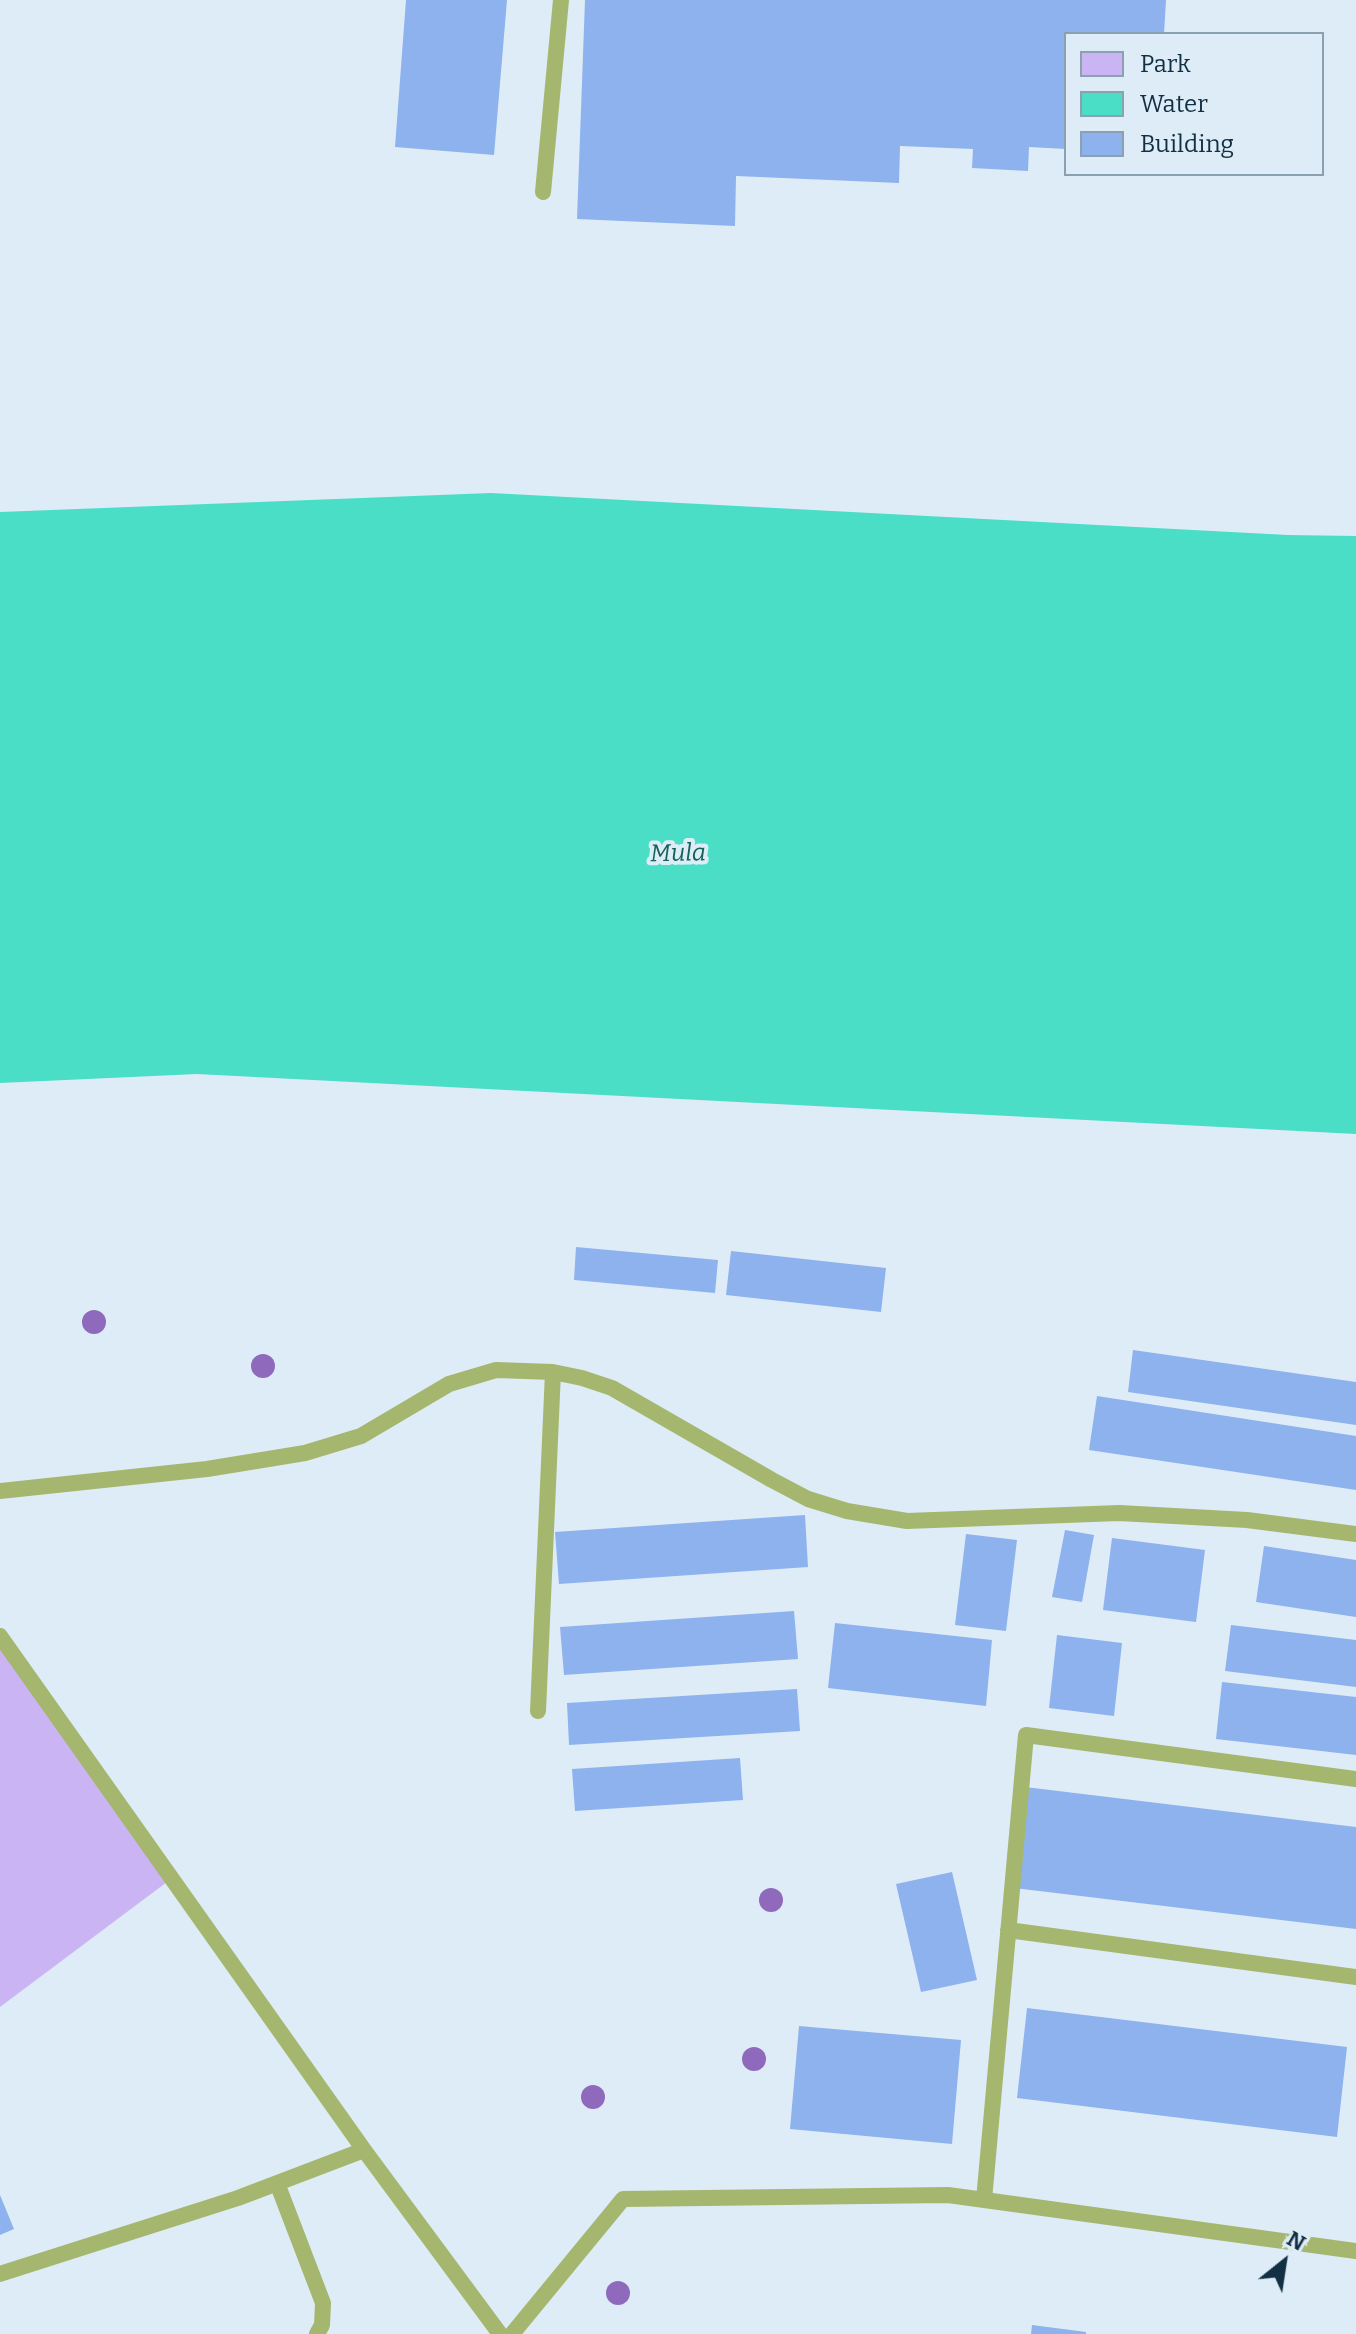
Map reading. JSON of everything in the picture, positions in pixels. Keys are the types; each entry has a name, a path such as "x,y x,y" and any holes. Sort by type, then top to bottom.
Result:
{"lane":[{"path":"543,192 561,0"},
{"path":"0,1491 207,1469 305,1453 361,1436 449,1384 496,1370 553,1372 612,1388 808,1499 847,1511 907,1521 1119,1513 1247,1520 1356,1534"},
{"path":"538,1711 553,1372"},
{"path":"0,1636 364,2150 500,2334"},
{"path":"984,2200 1026,1735 1356,1779"},
{"path":"1008,1930 1356,1977"},
{"path":"0,2274 277,2183 364,2150"},
{"path":"277,2183 323,2303 322,2325 317,2334"},
{"path":"512,2334 623,2199 948,2195 1356,2251"}],"green space":[{"path":"0,1638 171,1879 0,2007"}],"water":[{"name":"Mula","path":"491,493 1356,536 1356,1134 197,1074 0,1083 0,512"}],"building":[{"path":"406,0 507,0 494,155 395,147"},
{"path":"585,0 1166,0 1164,32 1064,32 1064,149 1029,147 1028,171 972,168 973,149 900,146 899,183 736,176 735,226 577,219"},
{"path":"576,1247 718,1260 715,1293 574,1280"},
{"path":"731,1251 886,1268 881,1312 726,1295"},
{"path":"1133,1350 1356,1382 1356,1425 1128,1392"},
{"path":"1097,1396 1356,1436 1356,1490 1089,1450"},
{"path":"805,1515 808,1567 559,1584 555,1532"},
{"path":"1065,1530 1094,1535 1082,1602 1052,1597"},
{"path":"966,1534 1017,1540 1006,1631 955,1625"},
{"path":"1112,1538 1205,1550 1196,1622 1103,1610"},
{"path":"1264,1546 1356,1560 1356,1617 1256,1602"},
{"path":"794,1611 798,1659 564,1675 560,1627"},
{"path":"835,1623 992,1640 986,1706 828,1688"},
{"path":"1231,1625 1356,1640 1356,1687 1225,1671"},
{"path":"1057,1635 1122,1643 1114,1716 1049,1708"},
{"path":"1222,1682 1356,1697 1356,1755 1216,1739"},
{"path":"797,1689 800,1731 569,1745 567,1703"},
{"path":"740,1758 743,1800 575,1811 572,1769"},
{"path":"1025,1787 1356,1827 1356,1929 1014,1888"},
{"path":"952,1872 977,1980 921,1992 896,1884"},
{"path":"1027,2008 1347,2047 1337,2137 1017,2098"},
{"path":"799,2026 961,2040 952,2144 790,2129"},
{"path":"0,2195 14,2229 0,2235"},
{"path":"1032,2325 1086,2332 1086,2334 1031,2334"}]}
